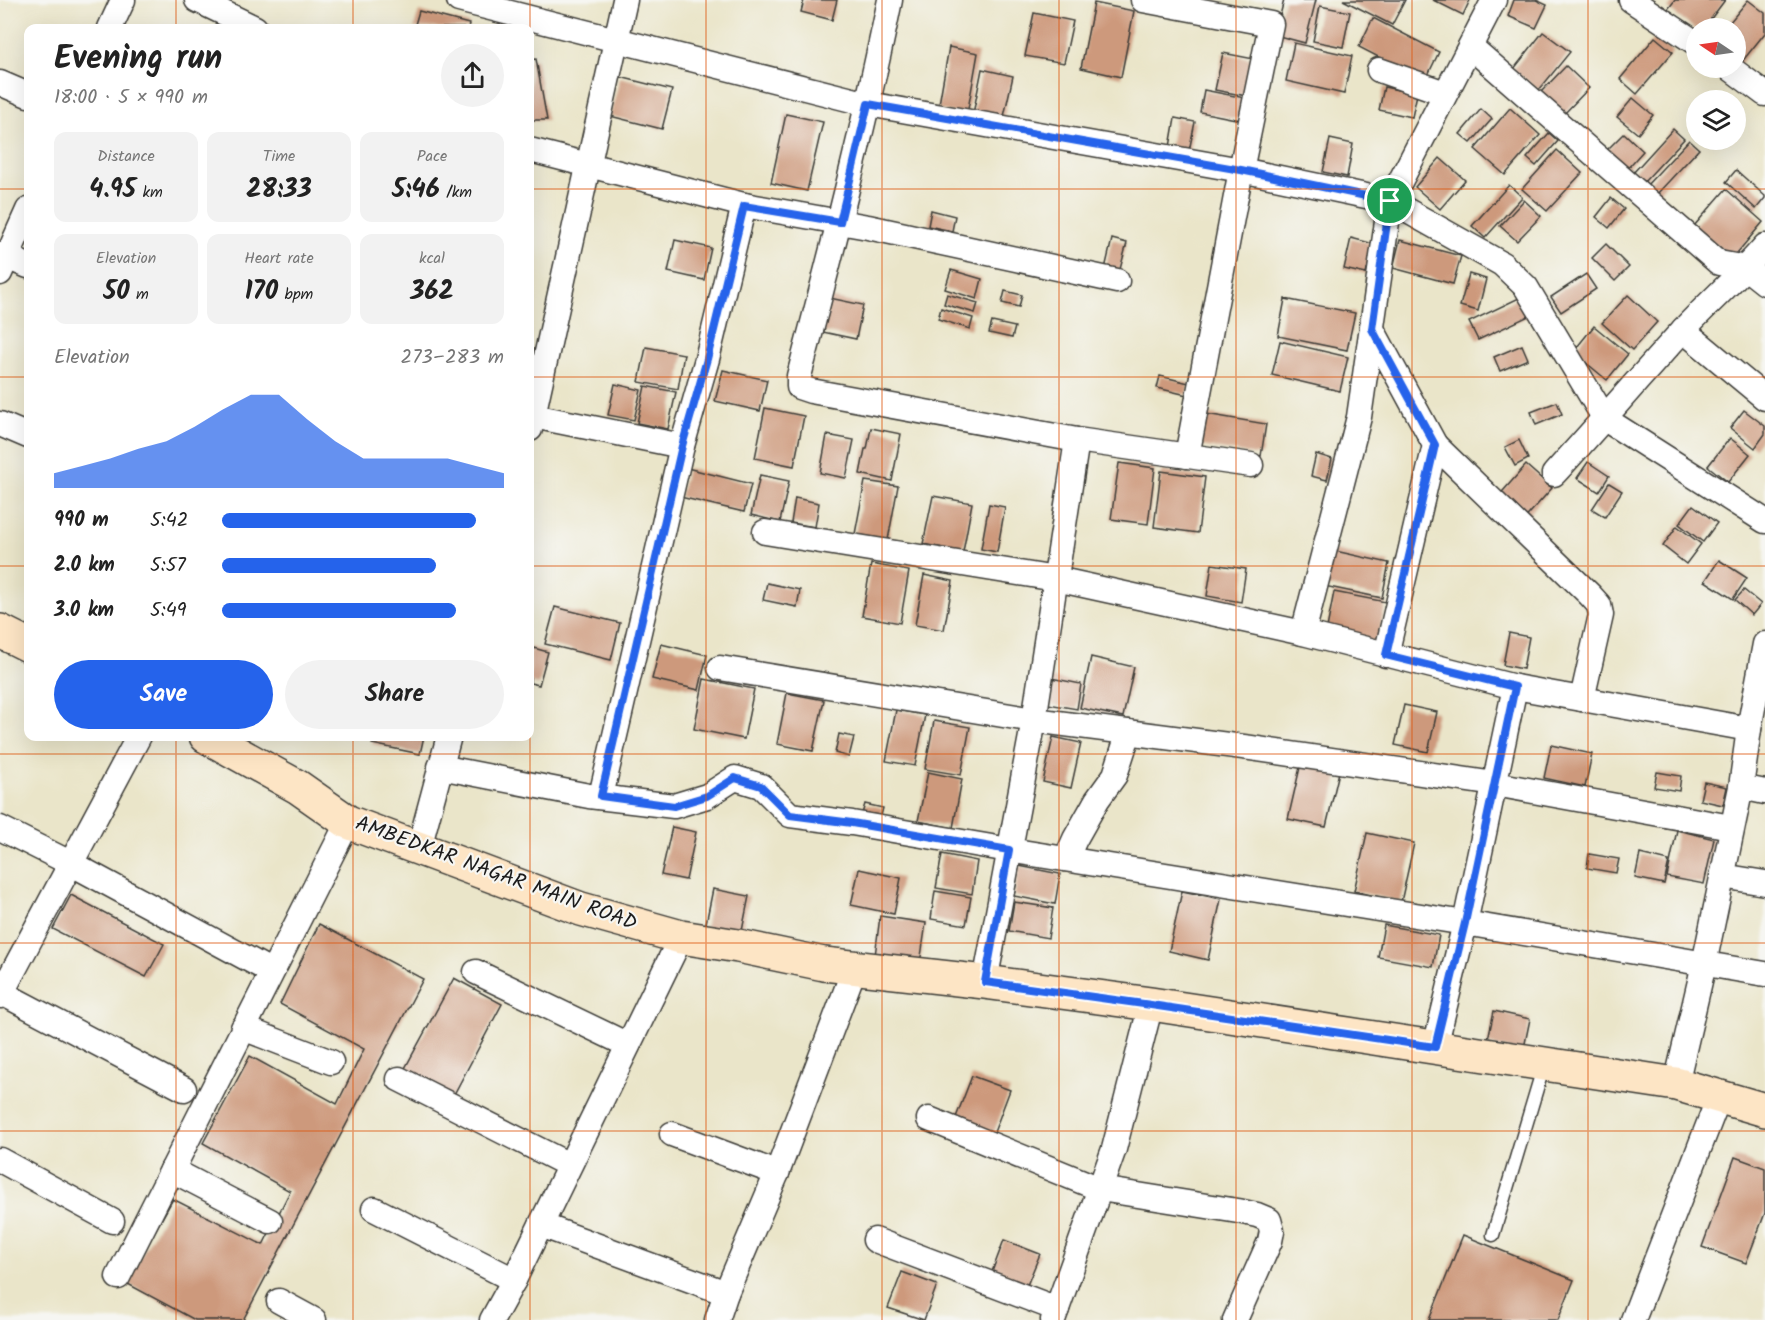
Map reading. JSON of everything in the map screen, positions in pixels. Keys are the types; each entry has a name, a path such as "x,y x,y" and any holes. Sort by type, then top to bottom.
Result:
{"street":[{"path":"112,24 123,0"},
{"path":"197,0 247,24"},
{"path":"459,0 868,104 1241,170 1390,201 1502,264 1526,287 1605,419 1765,521"},
{"path":"534,390 537,358 588,164 625,0"},
{"path":"890,0 840,222 799,376 799,387 810,391 1077,440 1251,465"},
{"path":"1143,0 1271,24 1241,170 1188,456"},
{"path":"1303,633 1359,417 1390,201 1494,0"},
{"path":"1631,0 1686,36"},
{"path":"1471,47 1719,263 1746,267 1765,284"},
{"path":"1379,70 1445,93"},
{"path":"1743,78 1765,94"},
{"path":"0,83 24,93"},
{"path":"534,151 744,206 840,222 1117,281"},
{"path":"601,796 682,446 707,359 744,206"},
{"path":"9,262 24,221"},
{"path":"1554,474 1683,330 1765,246"},
{"path":"1372,329 1435,445 1599,606 1601,615 1582,699"},
{"path":"1683,330 1765,398"},
{"path":"534,423 682,446"},
{"path":"0,424 24,434"},
{"path":"985,982 1034,720 1077,440"},
{"path":"1386,655 1435,445"},
{"path":"765,532 1056,579 1303,633 1515,687 1749,729"},
{"path":"0,631 24,643"},
{"path":"1676,1084 1741,787 1765,644"},
{"path":"720,668 1034,720 1251,748 1495,784 1731,827"},
{"path":"1435,1047 1465,923 1515,687"},
{"path":"1066,859 1092,810 1115,775 1130,732"},
{"path":"136,741 1,994 184,1089"},
{"name":"AMBEDKAR NAGAR MAIN ROAD","path":"215,741 298,787 348,822 581,909 681,937 824,964 985,982 1151,1005 1676,1084 1765,1110"},
{"path":"418,848 448,741"},
{"path":"440,767 589,796 674,806 707,796 735,778 761,786 790,815 852,823 1765,974"},
{"path":"1741,787 1765,792"},
{"path":"118,1277 348,822"},
{"path":"0,828 72,864 261,966"},
{"path":"1722,876 1765,883"},
{"path":"492,1320 514,1280 681,937"},
{"path":"717,1320 726,1293 777,1173 855,967"},
{"path":"476,972 628,1045"},
{"path":"875,1240 1055,1314 1114,1149 1151,1005"},
{"path":"243,1028 331,1062"},
{"path":"399,1079 569,1165"},
{"path":"1633,1320 1719,1097"},
{"path":"929,1119 1100,1188 1239,1211 1269,1220 1272,1231 1270,1241 1236,1320"},
{"path":"672,1134 777,1173"},
{"path":"0,1160 112,1221"},
{"path":"172,1170 270,1221"},
{"path":"374,1209 514,1280"},
{"path":"541,1224 726,1293"},
{"path":"279,1301 314,1320"}],"lane":[{"path":"1493,1234 1544,1064"}],"building":[{"path":"804,0 837,0 832,20 801,12"},
{"path":"1284,0 1316,0 1305,43 1275,35"},
{"path":"1343,0 1405,0 1392,25"},
{"path":"1433,0 1470,0 1463,15"},
{"path":"1514,0 1536,0 1547,5 1536,28 1508,16"},
{"path":"1675,0 1725,0 1712,18 1686,18 1686,22 1668,9"},
{"path":"1748,0 1765,13 1765,33 1746,57 1746,18 1733,18"},
{"path":"1094,3 1134,11 1121,77 1081,68"},
{"path":"1320,6 1350,12 1343,47 1313,41"},
{"path":"419,11 469,24 415,24"},
{"path":"1034,13 1073,21 1064,63 1025,56"},
{"path":"1373,18 1439,52 1425,81 1359,47"},
{"path":"1543,32 1570,52 1539,90 1513,70"},
{"path":"1655,37 1673,52 1637,94 1620,79"},
{"path":"1294,43 1352,56 1344,94 1286,81"},
{"path":"949,47 978,53 967,115 938,110"},
{"path":"1223,53 1254,59 1247,96 1215,90"},
{"path":"534,59 536,59 547,120 534,120"},
{"path":"1566,66 1589,88 1563,115 1540,93"},
{"path":"982,69 1013,76 1003,121 973,114"},
{"path":"620,77 672,90 662,129 610,116"},
{"path":"1384,87 1417,94 1412,117 1379,110"},
{"path":"1204,90 1245,98 1241,120 1200,112"},
{"path":"1633,98 1653,115 1638,134 1617,117"},
{"path":"1510,108 1540,135 1505,175 1475,149"},
{"path":"1481,109 1492,119 1471,143 1460,134"},
{"path":"786,114 823,122 807,191 771,183"},
{"path":"1175,118 1195,122 1189,151 1170,147"},
{"path":"1673,129 1684,139 1643,183 1633,173"},
{"path":"1549,133 1558,141 1536,166 1527,158"},
{"path":"1624,133 1643,151 1626,170 1606,151"},
{"path":"1330,139 1353,144 1347,177 1323,172"},
{"path":"1686,143 1686,150 1698,150 1656,195 1646,186"},
{"path":"1557,150 1582,173 1547,211 1522,189"},
{"path":"1440,158 1465,180 1440,209 1415,187"},
{"path":"1736,170 1765,196 1756,209 1726,182"},
{"path":"1509,185 1522,197 1485,238 1472,226"},
{"path":"1726,189 1763,222 1732,259 1694,226"},
{"path":"1611,198 1624,209 1609,228 1596,217"},
{"path":"1524,200 1541,216 1517,241 1500,226"},
{"path":"931,210 955,216 952,231 928,226"},
{"path":"1351,238 1374,244 1366,274 1344,269"},
{"path":"1112,239 1127,243 1119,273 1105,269"},
{"path":"675,240 711,248 704,280 668,272"},
{"path":"1400,240 1461,256 1453,284 1393,268"},
{"path":"1606,244 1629,267 1615,281 1592,258"},
{"path":"951,270 982,279 977,299 945,289"},
{"path":"1469,274 1486,279 1478,311 1460,306"},
{"path":"1586,274 1596,289 1561,312 1551,297"},
{"path":"1005,291 1022,295 1019,307 1002,303"},
{"path":"947,294 978,303 975,313 944,304"},
{"path":"1628,295 1657,322 1632,350 1602,323"},
{"path":"825,297 863,305 856,339 818,331"},
{"path":"1521,297 1529,316 1478,340 1469,322"},
{"path":"1285,299 1355,313 1347,350 1278,336"},
{"path":"941,308 973,318 970,329 938,319"},
{"path":"992,322 1015,327 1012,338 989,333"},
{"path":"1594,326 1628,354 1607,380 1573,352"},
{"path":"1280,341 1348,357 1340,391 1272,375"},
{"path":"1522,345 1528,359 1500,371 1494,357"},
{"path":"646,347 684,354 678,389 639,382"},
{"path":"723,370 767,380 760,411 715,401"},
{"path":"1160,376 1189,383 1187,395 1157,388"},
{"path":"615,384 641,390 634,420 608,415"},
{"path":"645,386 676,392 668,429 637,423"},
{"path":"1557,402 1562,414 1536,425 1531,412"},
{"path":"765,408 804,416 794,466 755,458"},
{"path":"1744,410 1765,426 1765,434 1755,448 1730,428"},
{"path":"1206,414 1266,424 1261,456 1200,446"},
{"path":"871,428 901,434 892,481 860,474"},
{"path":"827,435 854,440 846,478 820,473"},
{"path":"1730,438 1750,454 1728,482 1708,466"},
{"path":"1519,440 1528,459 1515,466 1505,447"},
{"path":"1316,454 1332,459 1327,480 1311,476"},
{"path":"1588,462 1609,476 1599,492 1577,478"},
{"path":"1119,463 1155,468 1148,524 1111,519"},
{"path":"1526,465 1552,488 1522,522 1496,499"},
{"path":"687,468 751,484 744,512 680,497"},
{"path":"1161,471 1205,477 1198,533 1154,527"},
{"path":"760,475 789,481 780,522 751,515"},
{"path":"865,481 898,486 888,540 855,534"},
{"path":"1609,483 1622,491 1605,517 1592,509"},
{"path":"933,496 972,503 963,552 923,544"},
{"path":"795,498 819,503 815,527 791,523"},
{"path":"989,504 1005,507 997,552 981,549"},
{"path":"1693,505 1717,523 1703,542 1679,524"},
{"path":"1677,526 1701,544 1686,564 1663,546"},
{"path":"1331,550 1389,563 1382,598 1324,586"},
{"path":"1719,560 1747,578 1733,599 1705,581"},
{"path":"871,564 909,571 900,623 862,616"},
{"path":"1212,564 1246,569 1241,602 1207,596"},
{"path":"924,575 953,581 944,630 915,625"},
{"path":"767,583 800,590 797,607 763,600"},
{"path":"1744,590 1761,604 1752,615 1735,600"},
{"path":"1334,592 1386,602 1377,643 1326,633"},
{"path":"555,607 620,623 611,660 545,644"},
{"path":"1509,633 1529,637 1523,669 1503,665"},
{"path":"661,644 707,655 699,690 652,679"},
{"path":"534,648 548,652 539,685 534,684"},
{"path":"1091,657 1134,667 1123,717 1080,708"},
{"path":"1046,677 1081,684 1077,709 1042,703"},
{"path":"704,679 754,689 744,739 694,729"},
{"path":"787,693 824,700 813,751 777,744"},
{"path":"1404,705 1437,712 1428,752 1395,745"},
{"path":"896,710 925,715 915,766 886,761"},
{"path":"934,721 970,727 961,775 925,769"},
{"path":"839,734 854,737 849,757 835,753"},
{"path":"1053,737 1081,743 1071,788 1043,782"},
{"path":"372,741 423,741 420,754 372,744"},
{"path":"1551,745 1592,754 1585,787 1544,778"},
{"path":"1301,763 1339,772 1326,827 1288,819"},
{"path":"928,772 962,779 953,828 918,821"},
{"path":"1657,772 1681,776 1679,791 1654,787"},
{"path":"1704,782 1727,787 1723,805 1700,800"},
{"path":"865,804 883,808 880,819 862,814"},
{"path":"672,827 696,832 686,880 661,875"},
{"path":"1677,830 1714,839 1704,884 1667,877"},
{"path":"1367,833 1414,843 1401,902 1354,891"},
{"path":"942,854 977,861 972,894 936,888"},
{"path":"1589,854 1619,859 1616,873 1587,868"},
{"path":"1640,854 1669,861 1664,884 1635,878"},
{"path":"1019,866 1060,874 1055,904 1014,896"},
{"path":"859,869 901,878 894,914 851,905"},
{"path":"713,889 749,896 740,941 704,933"},
{"path":"935,891 971,897 966,925 931,919"},
{"path":"1182,891 1221,899 1208,960 1169,951"},
{"path":"71,895 164,944 146,977 53,929"},
{"path":"1014,902 1053,908 1048,938 1009,931"},
{"path":"880,916 926,923 919,970 874,964"},
{"path":"319,924 423,979 243,1320 195,1320 126,1283 173,1199 263,1245 290,1191 203,1143 250,1056 337,1104 364,1049 280,1004"},
{"path":"1384,925 1439,935 1433,967 1378,957"},
{"path":"454,978 502,1004 452,1098 403,1072"},
{"path":"1494,1011 1530,1019 1523,1053 1487,1044"},
{"path":"972,1076 1010,1090 993,1135 955,1120"},
{"path":"1735,1157 1765,1168 1765,1213 1746,1263 1702,1247"},
{"path":"1463,1235 1574,1280 1558,1320 1429,1320"},
{"path":"1004,1240 1040,1254 1025,1290 990,1277"},
{"path":"902,1272 937,1285 924,1320 888,1308"}],"route":[{"path":"868,104 1241,170 1390,201 1372,329 1435,445 1386,655 1515,687 1465,923 1435,1047 985,982 1009,850 852,823 790,815 761,786 735,778 707,796 674,806 601,796 682,446 707,359 744,206 840,222 868,104"}]}
